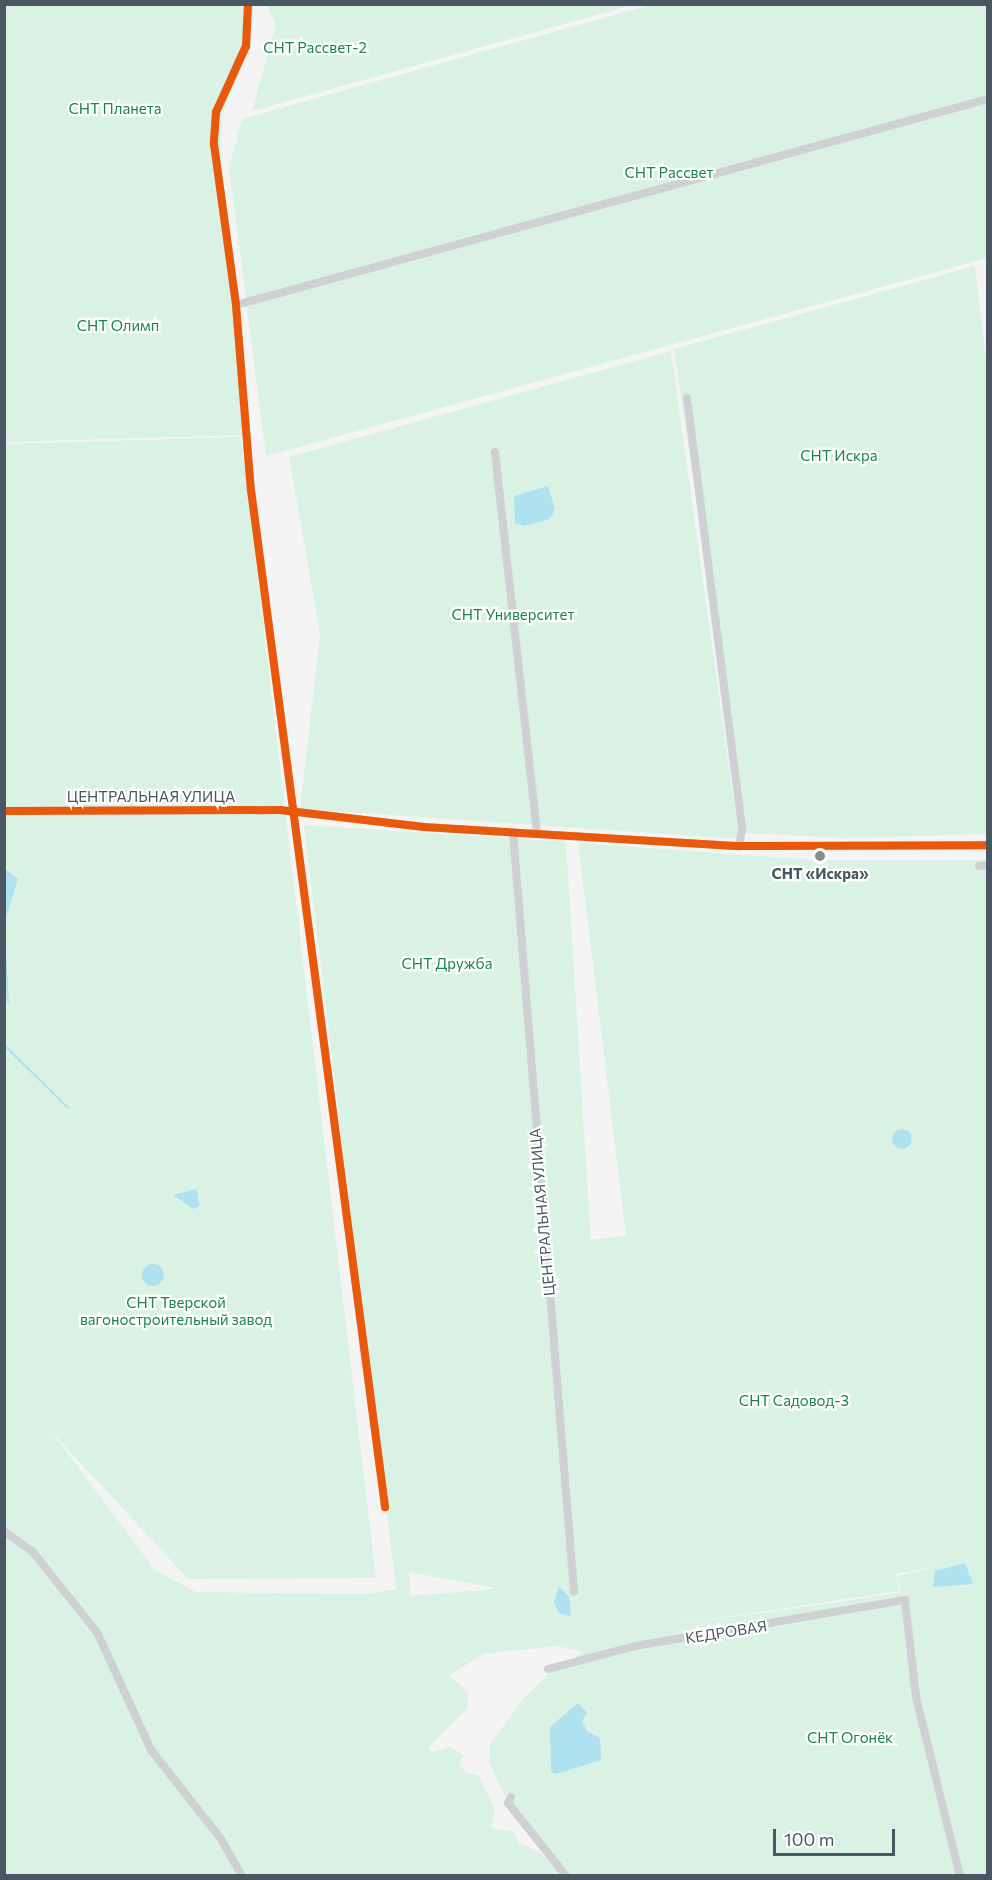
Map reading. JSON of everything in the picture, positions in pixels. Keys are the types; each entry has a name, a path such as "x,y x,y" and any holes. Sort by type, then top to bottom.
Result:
{"street":[{"path":"248,4 246,46 216,112 214,144 236,305 251,490 297,816 385,1507"},
{"path":"236,305 987,99"},
{"path":"687,398 742,829 739,846"},
{"path":"495,452 537,834"},
{"name":"ЦЕНТРАЛЬНАЯ УЛИЦА","path":"4,811 280,810 297,816 739,846 987,845"},
{"name":"ЦЕНТРАЛЬНАЯ УЛИЦА","path":"513,832 574,1592"},
{"path":"4,1531 32,1551 97,1632 151,1750 221,1839 242,1875"},
{"name":"КЕДРОВАЯ","path":"548,1669 635,1646 904,1600 916,1697 960,1875"},
{"path":"512,1797 508,1803 566,1875"}],"green space":[{"path":"4,5 254,5 251,47 222,114 221,165 249,435 5,442"},
{"name":"СНТ Рассвет-2","path":"266,5 632,5 252,111 276,25"},
{"name":"СНТ Рассвет","path":"650,5 987,5 987,258 266,456 229,168 242,119"},
{"name":"СНТ Искра","path":"975,266 988,374 987,834 845,838 746,833 674,349"},
{"name":"СНТ Университет","path":"671,351 739,839 300,809 320,634 289,457"},
{"path":"241,437 376,1578 188,1579 51,1431 155,1570 196,1592 369,1594 396,1589 304,825 566,842 613,1597 591,1240 626,1235 578,843 815,860 987,860 987,1875 570,1875 505,1796 489,1763 490,1744 524,1698 550,1672 584,1652 557,1646 483,1654 449,1676 468,1692 468,1708 428,1748 432,1752 451,1747 464,1756 459,1763 466,1773 478,1775 495,1809 491,1828 514,1832 518,1842 542,1854 560,1875 5,1875 5,444","holes":["940,1565 898,1576 900,1593 619,1633 899,1591 896,1574","409,1572 495,1588 495,1589 411,1596"]}],"water":[{"path":"548,486 555,509 550,519 524,526 515,523 514,496"},
{"path":"4,869 18,879 5,920"},
{"path":"902,1129 909,1132 912,1139 909,1146 902,1149 895,1146 892,1139 895,1132"},
{"path":"197,1189 199,1206 193,1209 173,1195"},
{"path":"153,1264 161,1267 164,1275 161,1283 153,1286 145,1283 142,1275 145,1267"},
{"path":"965,1563 973,1584 933,1587 935,1571"},
{"path":"559,1586 569,1597 571,1617 559,1613 554,1602"},
{"path":"578,1703 587,1713 582,1721 587,1731 600,1738 601,1760 556,1774 551,1772 550,1727"}],"waterway":[{"path":"4,936 8,1002"},
{"path":"4,1045 68,1108"}],"cycle path":[{"path":"248,4 246,46 216,112 214,144 236,305 251,490 385,1507"},
{"path":"4,811 280,810 424,827 739,846 988,845"}],"place":[{"name":"СНТ «Искра»","path":"820,856"}],"park label":[{"name":"СНТ Планета","path":"115,109"},
{"name":"СНТ Олимп","path":"118,326"},
{"name":"СНТ Дружба","path":"447,964"},
{"name":"СНТ Тверской вагоностроительный завод","path":"176,1310"},
{"name":"СНТ Садовод-3","path":"794,1401"},
{"name":"СНТ Огонёк","path":"850,1738"}]}
